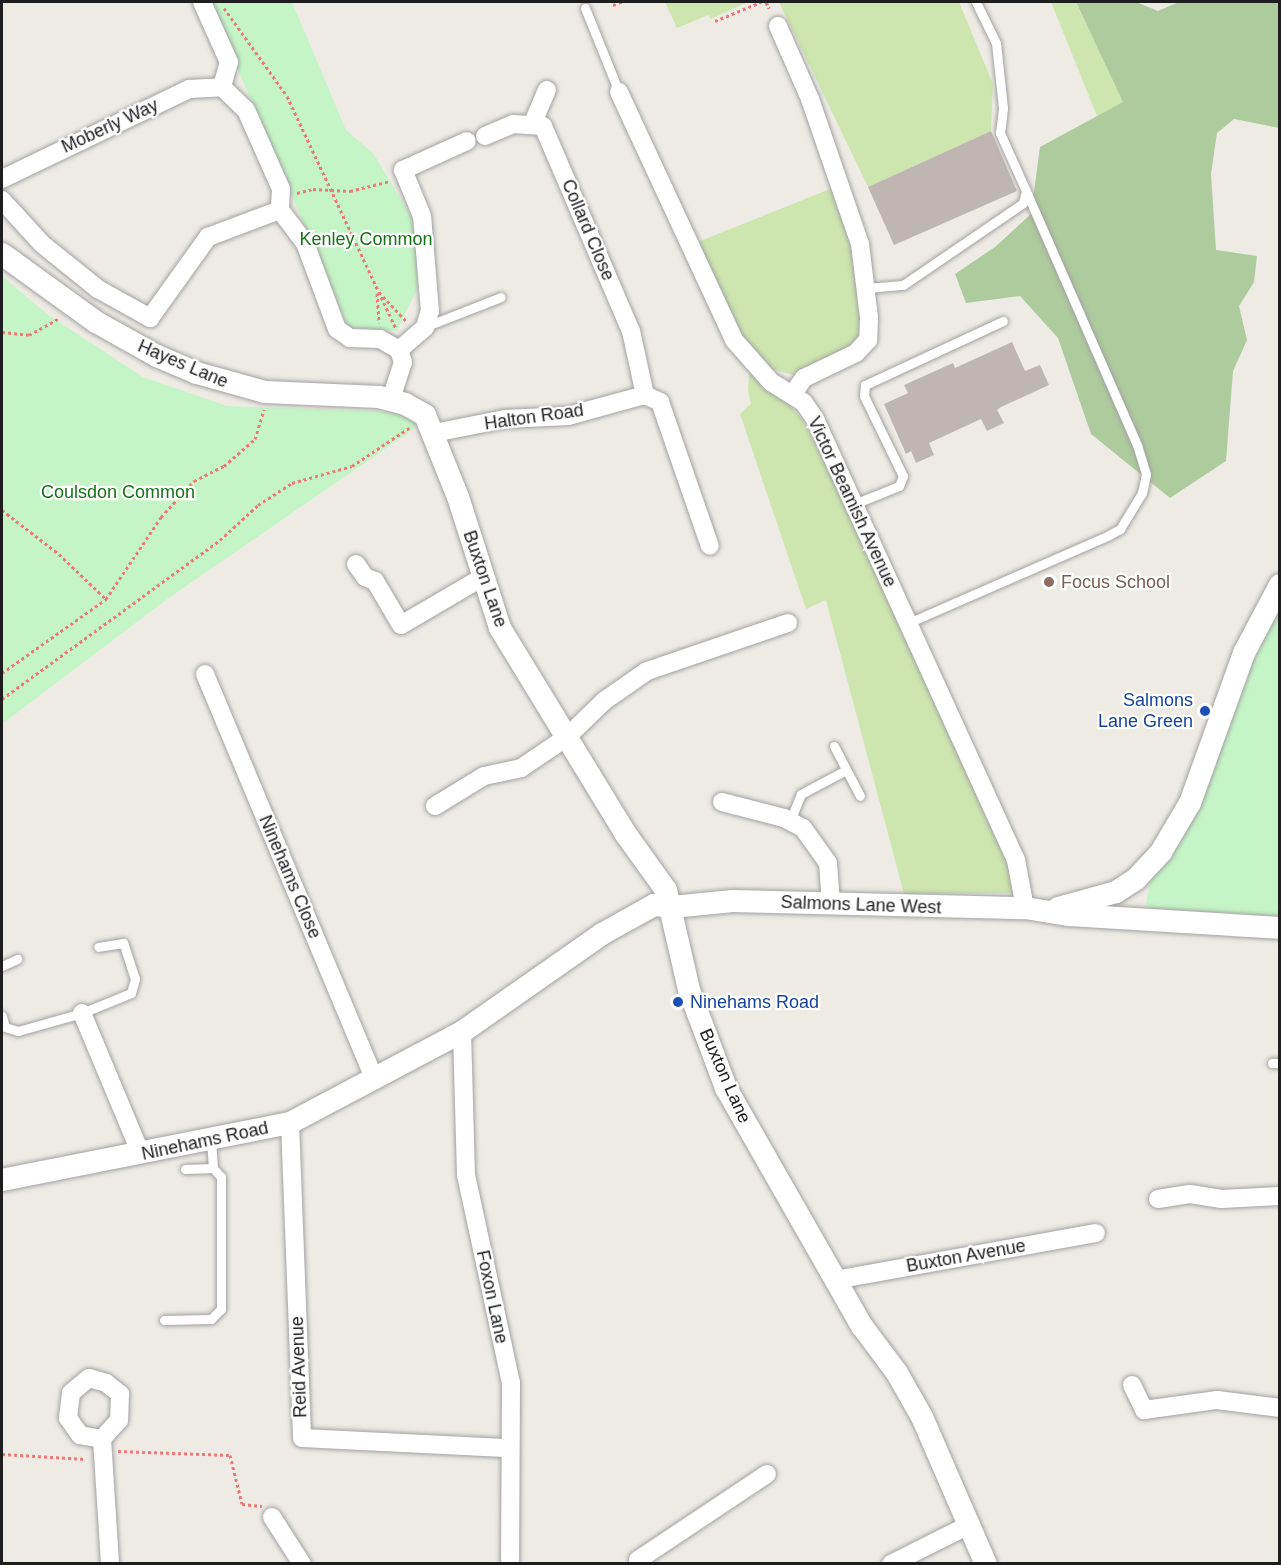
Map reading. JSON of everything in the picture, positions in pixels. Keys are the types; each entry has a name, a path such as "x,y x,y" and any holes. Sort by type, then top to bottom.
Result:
{"street":[{"path":"202,2 229,62 222,87 246,110 282,189 280,210 305,243 337,329 350,338 380,339 399,350 404,362 392,399"},
{"path":"778,26 840,185 860,244 867,288 868,340 856,353 804,378 792,395"},
{"name":"Moberly Way","path":"2,179 189,89 222,87"},
{"path":"485,136 513,124 531,125 547,90"},
{"name":"Victor Beamish Avenue","path":"619,92 734,340 771,382 804,403 815,419 1016,860 1025,908"},
{"name":"Collard Close","path":"531,125 543,126 631,331 645,395"},
{"path":"399,350 421,332 430,312 422,216 403,170 467,141"},
{"path":"2,200 42,244 98,289 150,318 208,237 280,210"},
{"name":"Hayes Lane","path":"2,254 68,305 157,356 231,384 265,392 392,399"},
{"path":"645,395 660,402 710,546"},
{"name":"Halton Road","path":"434,433 505,419 568,416 645,395"},
{"name":"Buxton Lane","path":"392,399 425,415 458,497 481,578 500,628 625,833 666,890 672,907 689,990 726,1088 835,1280 922,1417 971,1524 986,1563"},
{"path":"356,564 365,577 375,581 401,625 481,578"},
{"name":"Salmons Lane West","path":"1051,909 1116,892 1136,879 1161,852 1190,803 1244,653 1280,585"},
{"path":"435,806 484,776 520,768 567,737 604,701 646,671 788,623"},
{"name":"Ninehams Close","path":"205,674 375,1080"},
{"path":"722,802 790,821 808,833 828,863 831,904"},
{"path":"1136,879 1134,896 1145,918"},
{"name":"Salmons Lane West","path":"672,907 733,901 1025,908 1051,909 1069,915 1280,928"},
{"name":"Ninehams Road","path":"2,1180 290,1123 462,1032 631,915 654,905 672,907"},
{"path":"82,1013 141,1154"},
{"name":"Foxon Lane","path":"462,1032 466,1175 511,1383 510,1563"},
{"name":"Reid Avenue","path":"290,1123 302,1438 510,1448"},
{"path":"1158,1199 1191,1194 1222,1199 1280,1196"},
{"name":"Buxton Avenue","path":"835,1280 1096,1233"},
{"path":"1132,1385 1144,1410 1217,1400 1280,1408"},
{"path":"102,1445 110,1563"},
{"path":"636,1562 767,1474"},
{"path":"272,1516 302,1563"},
{"path":"891,1563 971,1524"}],"lane":[{"path":"908,623 1114,532 1134,510 1142,493 1146,474 1137,445 1000,133 1003,108 996,43 976,2"},
{"path":"585,8 619,92"},
{"path":"867,288 903,285 1023,203 1026,191"},
{"path":"421,332 501,297"},
{"path":"854,504 899,486 903,476 864,396 865,386 1003,321"},
{"path":"834,746 844,771 860,796"},
{"path":"790,821 801,794 844,771"},
{"path":"2,1016 10,1031 82,1013 135,990 135,979 123,943 98,947"},
{"path":"2,966 17,959"},
{"path":"164,1320 211,1319 221,1309 221,1177 213,1168 212,1139"},
{"path":"185,1169 213,1168"}],"path":[{"path":"220,2 287,96 398,334 399,350"},
{"path":"613,5 621,2"},
{"path":"715,21 761,2"},
{"path":"766,2 769,8"},
{"path":"280,210 298,193 313,189 333,192 376,186 405,175"},
{"path":"377,290 421,332"},
{"path":"377,290 380,339"},
{"path":"2,332 29,335 58,321 68,305"},
{"path":"2,673 106,599 161,517 187,488 224,466 255,439 265,392"},
{"path":"2,699 220,540 258,505 292,483 352,466 408,429 417,410"},
{"path":"2,510 59,554 106,599"},
{"path":"2,1454 85,1460 102,1445 230,1455 242,1504 267,1507 272,1516"}],"green space":[{"name":"Kenley Common","path":"209,2 292,2 346,130 373,153 416,224 417,289 397,331 348,327"},
{"path":"665,2 748,2 711,19 708,15 677,28"},
{"path":"779,2 959,2 993,84 991,131 868,187"},
{"path":"1051,2 1086,2 1077,5 1124,102 1097,116"},
{"path":"1136,2 1158,11 1179,2 1279,2 1279,128 1234,119 1217,133 1211,174 1216,250 1257,256 1254,282 1239,306 1247,340 1233,371 1226,461 1170,498 1091,434 1058,338 1020,296 966,303 955,274 995,247 1031,214 1040,147 1123,102 1077,4"},
{"path":"840,185 860,244 868,340 804,378 751,363 802,419 840,491 1004,855 1015,893 904,894 826,600 806,609 740,414 751,404 748,390 750,362 690,245"},
{"name":"Coulsdon Common","path":"2,276 47,314 143,377 227,406 378,411 406,416 418,426 166,600 2,724"},
{"path":"1279,607 1279,918 1155,910 1146,904 1151,876"}],"building":[{"path":"991,131 1017,191 894,245 868,187"},
{"path":"1012,342 1025,371 1040,365 1049,385 997,410 1004,423 987,431 981,419 929,443 934,455 916,463 911,451 906,454 884,404 908,393 904,385 953,363 955,368"}],"place":[{"name":"Focus School","path":"1049,582"},
{"name":"Salmons Lane Green","path":"1205,711"},
{"name":"Ninehams Road","path":"678,1002"}]}
